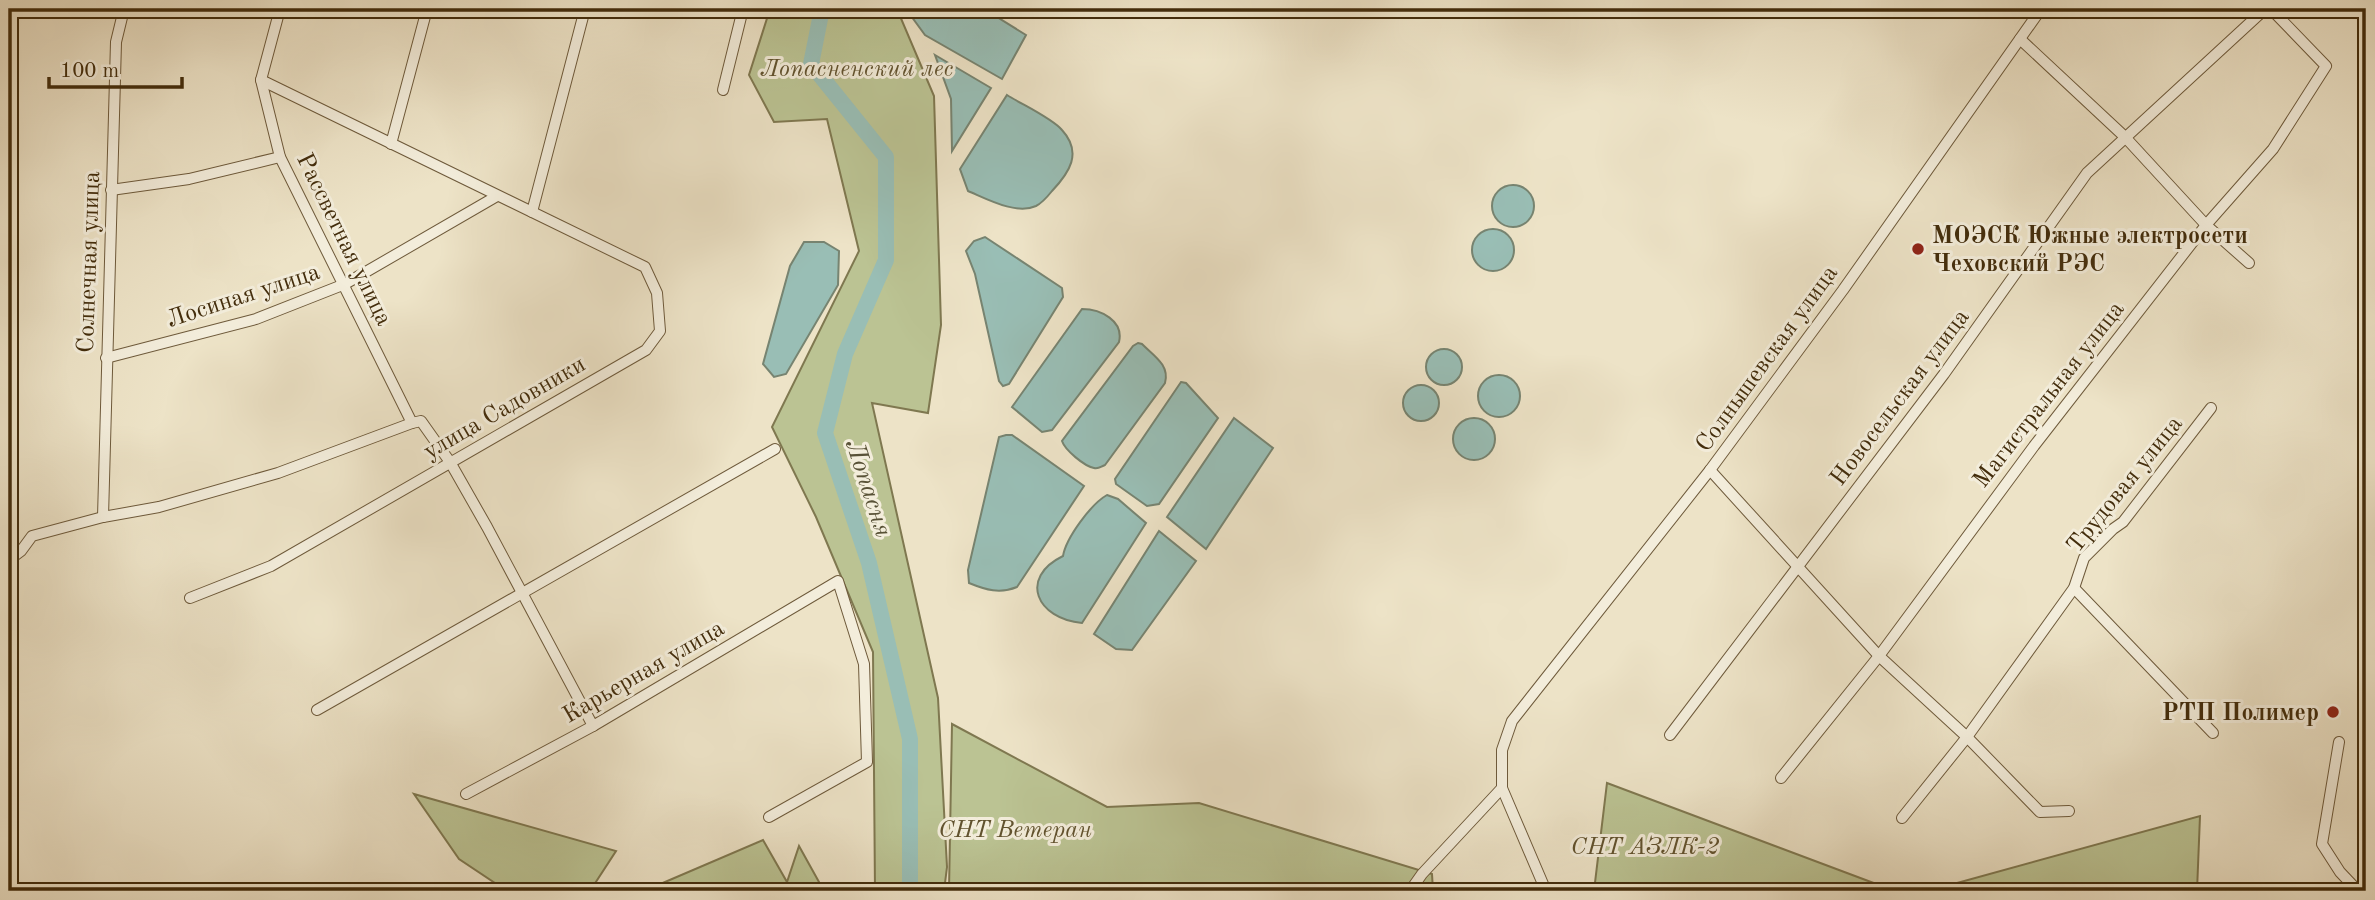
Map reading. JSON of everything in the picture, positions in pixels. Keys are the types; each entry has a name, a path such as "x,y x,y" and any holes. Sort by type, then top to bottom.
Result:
{"street":[{"name":"Солнечная улица","path":"103,517 116,42 124,9"},
{"name":"Рассветная улица","path":"280,9 261,80 280,157 412,423 421,421 450,462"},
{"path":"391,144 427,9"},
{"path":"532,212 585,9"},
{"path":"723,90 743,9"},
{"name":"Солнышевская улица","path":"1502,789 1502,750 1512,722 1710,470 1849,282 2041,9"},
{"name":"Новосельская улица","path":"1670,735 1944,374 2087,173 2265,9"},
{"name":"Магистральная улица","path":"1781,778 1879,656 2012,475 2206,225 2273,149 2326,66 2271,9"},
{"path":"2020,39 2125,137 2206,225 2249,263"},
{"name":"улица Садовники","path":"190,598 271,566 646,350 660,331 657,293 645,267 261,80"},
{"path":"111,190 189,179 280,157"},
{"name":"Лосиная улица","path":"106,358 256,318 345,284 497,196"},
{"name":"Трудовая улица","path":"1902,818 1967,737 2074,588 2084,558 2123,522 2211,408"},
{"name":"улица Садовники","path":"9,560 21,551 32,536 103,517 159,507 278,473 412,423"},
{"path":"317,710 775,449"},
{"path":"450,462 593,726"},
{"path":"1710,470 1879,656 1967,737 2040,812 2069,811"},
{"name":"Карьерная улица","path":"466,793 593,726 838,581 864,664 867,762 769,817"},
{"name":"Трудовая улица","path":"2074,588 2213,733"},
{"path":"2339,742 2322,844 2340,872 2358,891"},
{"path":"1410,891 1422,874 1502,789 1546,891"}],"green space":[{"name":"Лопасненский лес","path":"770,9 897,9 934,96 941,325 928,413 872,403 938,698 947,867 944,891 875,891 873,652 816,517 772,427 859,251 827,119 774,122 749,75"},
{"name":"СНТ Ветеран","path":"952,724 1107,807 1199,803 1432,874 1433,891 949,891"},
{"name":"СНТ АЗЛК-2","path":"1607,783 1895,891 1594,891"},
{"path":"414,794 616,851 590,891 507,891 459,859"},
{"path":"2200,816 2197,891 1928,891"},
{"path":"763,840 787,882 799,846 824,891 644,891"}],"water":[{"path":"906,9 984,9 1026,35 1002,79 925,35"},
{"path":"935,55 991,88 952,151 951,99"},
{"path":"1007,95 1057,125 1072,147 1073,155 1064,177 1043,201 1028,208 1002,205 968,191 960,169"},
{"path":"1513,185 1528,191 1534,206 1528,221 1513,227 1498,221 1492,206 1498,191"},
{"path":"1493,229 1507,236 1514,250 1507,264 1493,271 1479,264 1472,250 1479,236"},
{"path":"985,237 1062,288 1063,297 1009,384 1003,386 999,381 975,274 966,251 974,241"},
{"path":"804,242 824,242 839,251 838,285 786,374 774,377 763,364 790,266"},
{"path":"1082,309 1096,311 1110,318 1118,328 1119,342 1052,430 1042,432 1012,407"},
{"path":"1138,343 1163,366 1165,383 1105,465 1090,467 1071,453 1062,441 1133,346"},
{"path":"1444,349 1457,354 1462,367 1457,380 1444,385 1431,380 1426,367 1431,354"},
{"path":"1499,375 1514,381 1520,396 1514,411 1499,417 1484,411 1478,396 1484,381"},
{"path":"1181,382 1186,383 1218,418 1159,504 1147,506 1116,484 1115,479"},
{"path":"1421,385 1434,390 1439,403 1434,416 1421,421 1408,416 1403,403 1408,390"},
{"path":"1234,418 1273,448 1206,549 1167,517"},
{"path":"1474,418 1488,425 1495,439 1488,453 1474,460 1460,453 1453,439 1460,425"},
{"path":"1012,435 1084,486 1017,587 999,591 969,583 968,570 999,437"},
{"path":"1107,495 1118,499 1146,523 1082,623 1066,620 1044,606 1037,586 1049,565 1063,556 1080,522"},
{"path":"1159,531 1196,561 1132,650 1116,649 1094,634"}],"waterway":[{"name":"Лопасня","path":"822,9 811,64 886,157 886,260 845,354 825,433 869,563 910,739 910,891"}],"place":[{"name":"МОЭСК Южные электросети Чеховский РЭС","path":"1918,249"},
{"name":"РТП Полимер","path":"2333,712"}]}
